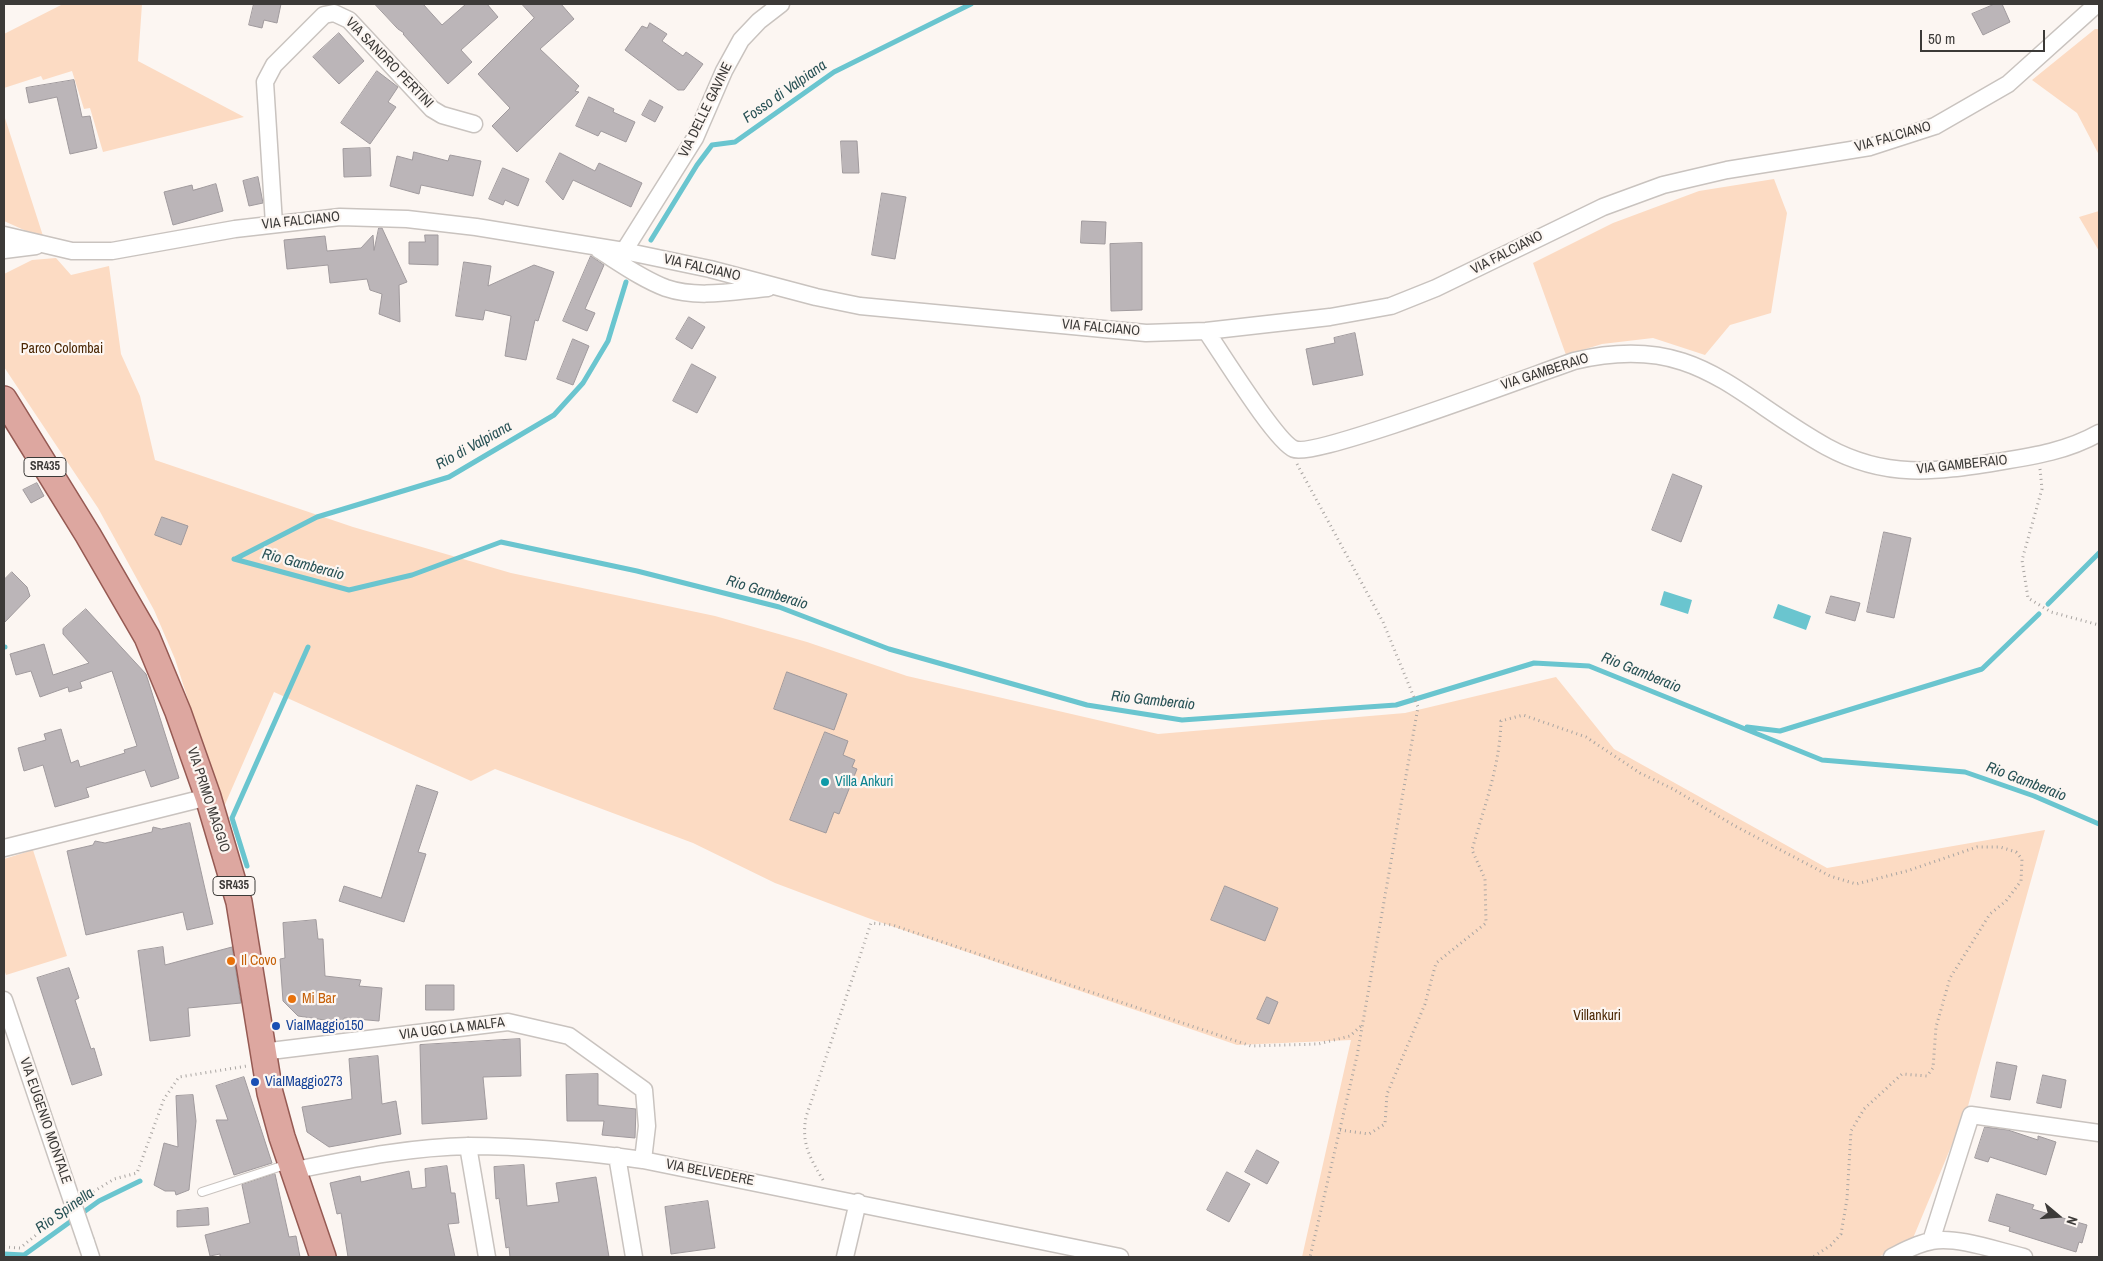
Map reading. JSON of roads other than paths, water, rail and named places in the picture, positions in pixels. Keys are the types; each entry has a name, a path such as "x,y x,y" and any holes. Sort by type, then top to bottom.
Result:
{"main road":[{"name":"VIA PRIMO MAGGIO","path":"4,399 88,534 147,637 178,712 208,797 239,902 263,1057 276,1116 323,1257"}],"street":[{"name":"VIA DELLE GAVINE","path":"624,251 648,216 695,138 724,71 741,40 759,21 781,4"},
{"name":"VIA FALCIANO","path":"4,235 72,251 112,251 274,224 340,216 407,219 476,227 624,251 710,269 778,288 860,306 920,313 1146,332 1206,331 1330,317 1392,306 1436,288 1603,207 1663,186 1727,170 1870,147 1934,126 2008,84 2097,4"},
{"name":"VIA SANDRO PERTINI","path":"274,224 266,82 274,65 324,15 334,13 349,20 437,112 474,124"},
{"name":"VIA FALCIANO","path":"4,250 41,245"},
{"path":"593,247 656,284 676,291 712,293 778,288"},
{"name":"VIA GAMBERAIO","path":"1206,331 1284,442 1292,448 1305,451 1327,446 1574,361 1596,356 1633,353 1668,356 1703,368 1809,437 1847,458 1886,469 1925,471 2039,456 2080,443 2099,433"},
{"path":"4,848 208,797"},
{"name":"VIA EUGENIO MONTALE","path":"4,1000 88,1250"},
{"name":"VIA UGO LA MALFA","path":"263,1057 508,1022 569,1036 644,1090 647,1126 643,1160"},
{"path":"1930,1241 1971,1115 2099,1133"},
{"path":"468,1146 487,1257"},
{"name":"VIA BELVEDERE","path":"294,1166 384,1154 468,1146 566,1151 617,1156 858,1202 1120,1257"},
{"path":"617,1156 634,1257"},
{"path":"845,1257 858,1202"},
{"path":"1892,1257 1930,1241 1958,1242 2024,1257"}],"lane":[{"path":"202,1192 294,1166"}],"water":[{"path":"1664,591 1692,600 1688,614 1660,605"},
{"path":"1778,604 1811,616 1806,630 1773,618"}],"waterway":[{"name":"Fosso di Valpiana","path":"651,240 697,165 712,145 735,142 834,72 971,4"},
{"name":"Rio di Valpiana","path":"235,559 317,517 449,477 554,415 583,383 608,341 626,282"},
{"name":"Rio Gamberaio","path":"234,559 349,590 412,575 501,542 637,571 779,607 889,649 1087,705 1182,720 1396,705 1534,663 1589,666 1822,760 1965,772 2034,796 2099,824"},
{"path":"2048,604 2099,553"},
{"path":"1747,727 1780,731 1982,669 2039,614"},
{"path":"247,866 232,818 308,647"},
{"name":"Rio Spinella","path":"4,1254 24,1255 99,1201 140,1181"}],"place":[{"name":"Villa Ankuri","path":"825,782"},
{"name":"Il Covo","path":"231,961"},
{"name":"Mi Bar","path":"292,999"},
{"name":"ViaIMaggio150","path":"276,1026"},
{"name":"ViaIMaggio273","path":"255,1082"}],"park label":[{"name":"Parco Colombai","path":"62,349"},
{"name":"Villankuri","path":"1597,1016"}]}
